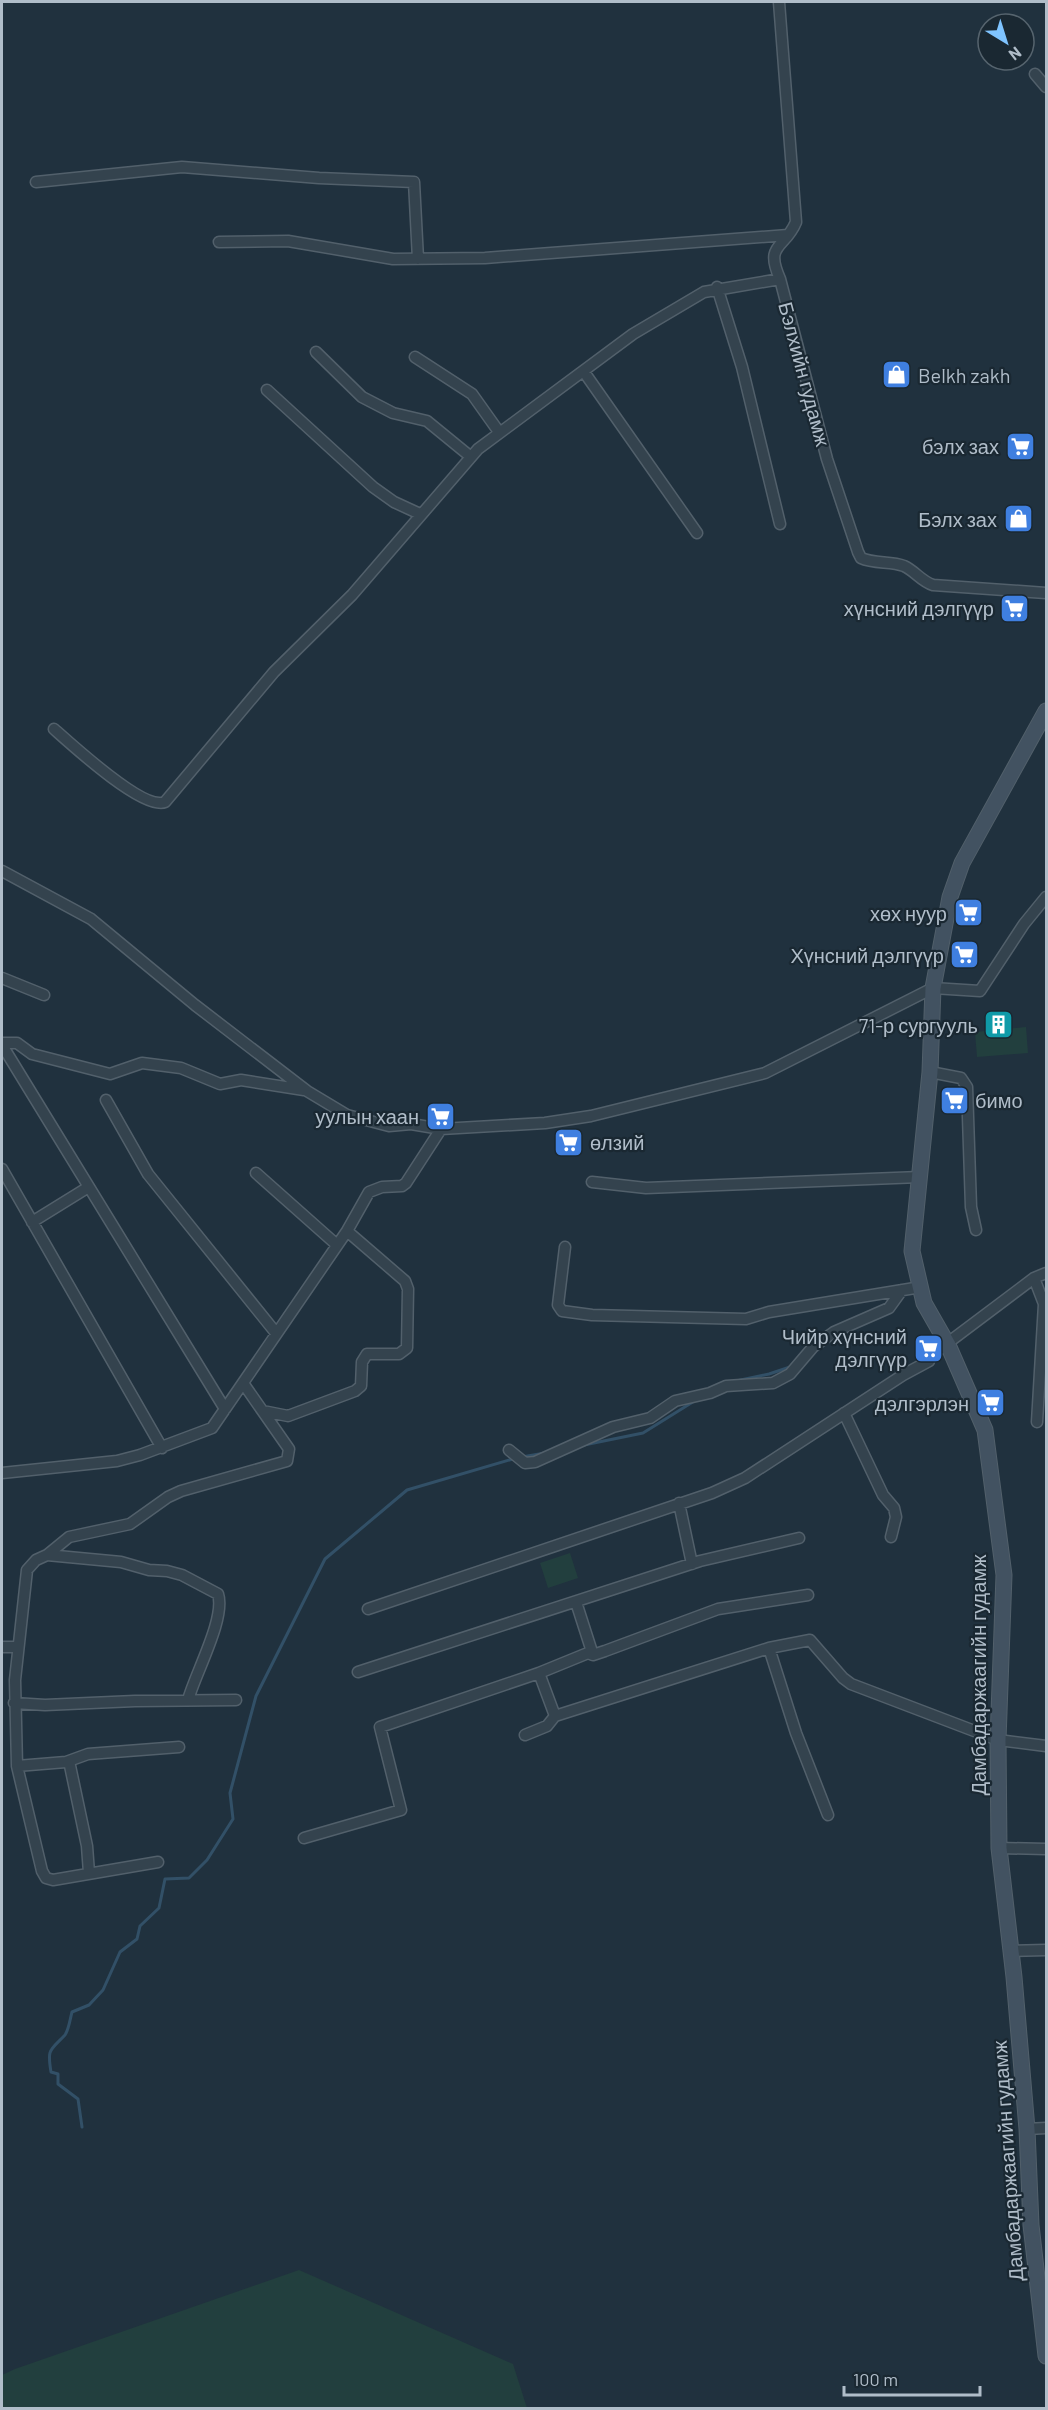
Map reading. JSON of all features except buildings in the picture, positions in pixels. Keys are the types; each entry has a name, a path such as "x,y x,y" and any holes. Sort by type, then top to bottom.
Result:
{"main road":[{"name":"Дамбадаржаагийн гудамж","path":"1047,711 962,863 950,897 933,988 930,1072 912,1251 924,1303 948,1345 985,1430 1002,1564 998,1740 999,1848 1027,2128 1031,2225 1047,2356"}],"street":[{"name":"Бэлхийн гудамж","path":"779,2 796,222 774,254 773,263 780,279 827,459 861,558 903,566 924,582 933,585 1047,593"},
{"path":"1035,74 1047,87"},
{"path":"36,182 182,167 319,178 414,182 418,259"},
{"path":"219,242 288,241 393,259 418,259 485,258 788,235"},
{"path":"54,729 95,765 153,803 165,802 273,672 352,595 471,457 499,432 633,334 704,292 717,287 780,279"},
{"path":"717,287 742,366 780,524"},
{"path":"316,352 362,397 393,413 427,421 471,457"},
{"path":"415,357 472,394 499,432"},
{"path":"584,372 697,533"},
{"path":"267,390 373,487 394,502 420,514"},
{"path":"2,871 91,919 195,1005 308,1091 347,1115 389,1126 411,1124 441,1129 545,1123 591,1116 765,1072 933,988 980,991 1024,924 1047,897"},
{"path":"2,978 44,995"},
{"path":"225,1409 87,1188 2,1044 17,1043 32,1054 110,1074 142,1063 181,1068 220,1084 242,1080 308,1091"},
{"path":"930,1072 961,1078 967,1087 971,1207 976,1230"},
{"path":"106,1100 148,1174 276,1334"},
{"path":"2,1473 117,1461 162,1448 212,1428 347,1231 369,1192 406,1183 441,1129"},
{"path":"2,1169 162,1448"},
{"path":"256,1173 337,1245"},
{"path":"592,1182 646,1188 920,1177"},
{"path":"32,1222 87,1188"},
{"path":"262,1411 288,1416 355,1391 361,1386 362,1362 367,1354 399,1354 406,1348 408,1289 405,1281 347,1231"},
{"path":"565,1247 558,1305 562,1311 592,1315 746,1319 769,1312 921,1287"},
{"path":"369,1609 615,1527 678,1503 696,1500 745,1478 903,1375 918,1369 929,1361 929,1357 948,1345 1034,1278 1047,1273"},
{"path":"1034,1278 1044,1304 1045,1314 1037,1422"},
{"path":"512,1452 525,1463 545,1459 614,1427 650,1418 675,1401 710,1393 726,1386 773,1383 790,1374 813,1347 834,1332 889,1308 902,1290"},
{"path":"158,1862 53,1880 46,1878 42,1871 17,1766 14,1705 27,1570 36,1560 47,1555 69,1537 130,1524 168,1497 182,1491 287,1461 290,1449 243,1383"},
{"path":"844,1413 883,1495 894,1508 896,1517 891,1537"},
{"path":"678,1503 692,1564"},
{"path":"358,1672 692,1564 799,1539"},
{"path":"47,1555 121,1563 149,1570 167,1571 182,1575 218,1594 220,1599 214,1633 204,1653 188,1700"},
{"path":"304,1838 401,1810 380,1726 539,1673 588,1653 592,1655 718,1609 808,1595"},
{"path":"576,1602 592,1655"},
{"path":"525,1735 547,1726 555,1716 769,1648 813,1641 843,1678 851,1684 998,1740 1047,1746"},
{"path":"2,1647 18,1647"},
{"path":"769,1648 796,1733 828,1815"},
{"path":"539,1673 555,1716"},
{"path":"2,1709 14,1705 236,1700"},
{"path":"17,1766 69,1761 88,1754 179,1747"},
{"path":"69,1761 87,1846 89,1873"},
{"path":"999,1848 1047,1849"},
{"path":"1011,1951 1047,1950"},
{"path":"1027,2128 1047,2128"}],"green space":[{"path":"1026,1027 1028,1053 977,1057 975,1032"},
{"path":"570,1553 578,1578 548,1588 540,1563"},
{"path":"299,2270 513,2364 527,2408 2,2408 2,2375"}],"waterway":[{"path":"736,1381 790,1367"},
{"path":"584,1445 643,1433 696,1400"},
{"path":"522,1457 545,1453"},
{"path":"82,2127 78,2099 58,2084 58,2074 51,2072 49,2058 51,2050 65,2035 72,2012 89,2005 103,1990 120,1952 137,1939 140,1926 159,1908 165,1879 189,1878 207,1860 233,1819 230,1793 256,1696 325,1559 407,1490 516,1458"}],"place":[{"name":"Belkh zakh","path":"897,375"},
{"name":"бэлх зах","path":"1020,446"},
{"name":"Бэлх зах","path":"1018,519"},
{"name":"хүнсний дэлгүүр","path":"1015,608"},
{"name":"хөх нуур","path":"968,913"},
{"name":"Хүнсний дэлгүүр","path":"965,955"},
{"name":"71-р сургууль","path":"999,1025"},
{"name":"бимо","path":"954,1100"},
{"name":"уулын хаан","path":"440,1116"},
{"name":"өлзий","path":"569,1142"},
{"name":"Чийр хүнсний дэлгүүр","path":"928,1348"},
{"name":"дэлгэрлэн","path":"990,1403"}]}
